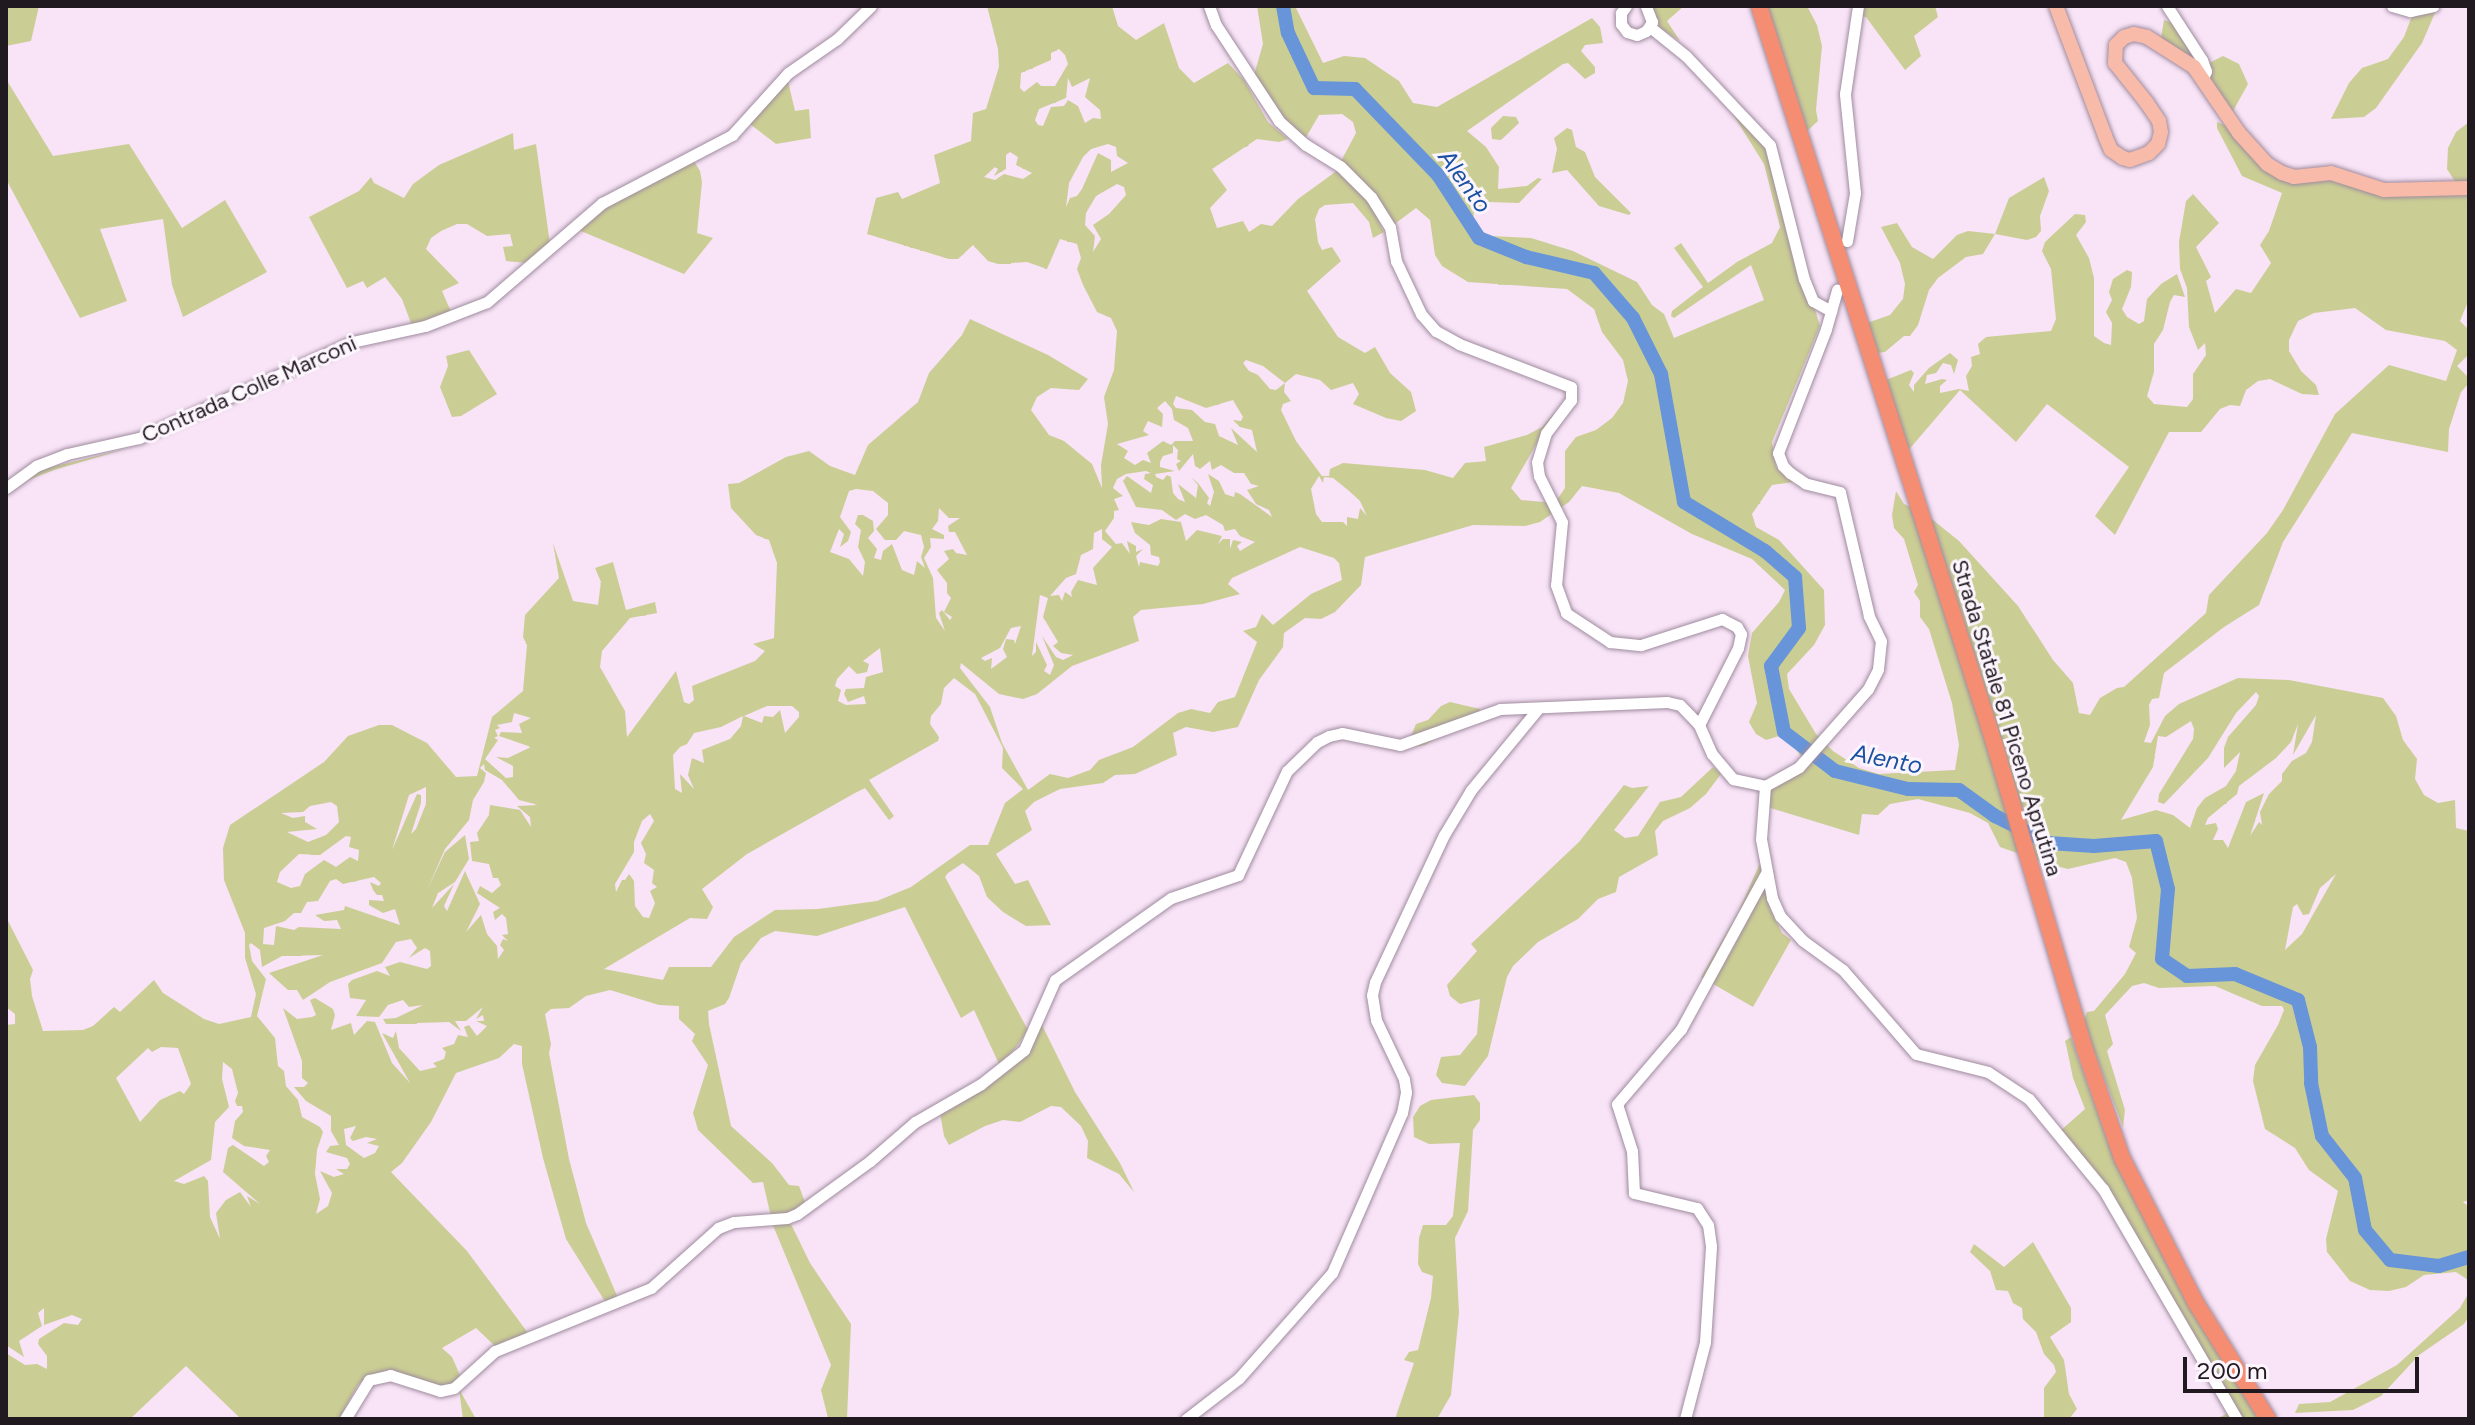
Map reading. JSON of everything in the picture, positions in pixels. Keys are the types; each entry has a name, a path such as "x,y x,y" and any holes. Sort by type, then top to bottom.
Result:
{"highway":[{"name":"Strada Statale 81 Piceno Aprutina","path":"1759,6 1994,743 2084,1047 2122,1158 2196,1303 2268,1419"}],"main road":[{"path":"2056,6 2111,150 2123,158 2130,160 2149,153 2158,144 2161,132 2159,121 2147,103 2117,70 2113,55 2118,41 2134,34 2147,37 2194,67 2239,133 2267,164 2282,173 2294,177 2331,173 2384,190 2469,188"}],"street":[{"name":"Contrada Colle Marconi","path":"6,488 36,466 67,454 139,438 352,342 425,326 487,302 602,203 732,135 788,73 837,39 871,6"},
{"path":"1209,6 1216,25 1279,121 1306,145 1340,166 1371,197 1390,227 1396,261 1421,314 1436,331 1459,344 1571,387 1571,400 1546,433 1537,462 1539,476 1562,522 1556,585 1566,613 1610,642 1641,645 1722,619 1737,627 1741,634 1738,648 1699,725"},
{"path":"1626,6 1620,18 1627,32 1637,35 1650,27 1652,16 1646,6"},
{"path":"1847,241 1855,193 1845,94 1858,6"},
{"path":"2167,6 2202,60 2206,71 2203,78"},
{"path":"2392,6 2410,11 2433,6"},
{"path":"1650,27 1686,56 1770,145 1804,279 1813,301 1831,311"},
{"path":"345,1419 369,1380 397,1375 440,1391 454,1388 495,1351 651,1288 718,1228 734,1222 787,1218 797,1214 870,1161 915,1122 981,1084 1024,1050 1055,980 1171,898 1238,875 1287,771 1317,742 1342,733 1400,745 1500,709 1537,710 1667,702 1680,705 1699,725 1712,754 1733,779 1765,786 1806,759 1868,689 1878,669 1881,641 1869,616 1840,492 1798,478 1783,466 1778,453 1837,290"},
{"path":"1186,1419 1239,1378 1332,1273 1402,1113 1406,1092 1404,1079 1376,1020 1372,995 1375,982 1444,835 1471,790 1537,710"},
{"path":"1765,786 1761,839 1766,873 1772,898 1789,927 1832,959 1916,1054 1988,1072 2029,1099 2103,1189 2237,1419"},
{"path":"1685,1419 1705,1342 1711,1246 1708,1225 1697,1208 1634,1193 1632,1151 1617,1104 1681,1029 1766,873"}],"green space":[{"path":"6,6 39,6 31,41 6,46"},
{"path":"987,6 1112,6 1118,26 1136,40 1164,23 1179,68 1194,83 1228,63 1244,80 1268,122 1288,139 1279,142 1257,139 1212,169 1227,190 1210,208 1217,228 1243,221 1249,232 1261,224 1272,226 1298,199 1338,170 1368,199 1384,232 1373,238 1369,222 1353,203 1325,205 1319,209 1315,219 1318,242 1322,250 1332,247 1341,261 1307,291 1338,337 1365,353 1375,347 1390,373 1411,392 1416,411 1401,421 1386,418 1353,404 1359,394 1353,383 1331,390 1320,380 1296,374 1285,383 1284,392 1291,401 1283,404 1281,410 1296,441 1322,476 1329,476 1330,469 1343,463 1425,470 1453,478 1465,463 1486,461 1484,447 1527,435 1542,427 1555,412 1511,488 1521,500 1555,503 1565,488 1565,451 1576,437 1596,430 1612,418 1623,403 1628,381 1623,360 1602,332 1594,309 1567,289 1468,282 1442,266 1435,255 1430,220 1416,208 1392,226 1360,179 1341,161 1356,133 1353,122 1342,114 1319,115 1305,139 1291,128 1254,75 1263,44 1257,6 1295,6 1323,63 1344,56 1365,58 1399,81 1413,103 1437,107 1592,18 1600,27 1603,43 1585,45 1581,51 1595,67 1595,73 1585,79 1568,63 1563,64 1467,131 1486,147 1499,167 1498,189 1527,186 1538,178 1542,179 1519,203 1488,202 1474,213 1473,221 1477,230 1491,236 1531,238 1573,251 1637,282 1652,305 1664,314 1674,338 1764,300 1751,265 1674,318 1671,316 1672,311 1703,287 1674,248 1681,243 1708,283 1737,262 1772,243 1780,227 1764,164 1732,113 1768,151 1820,326 1772,442 1776,467 1793,482 1772,485 1752,514 1756,527 1779,540 1824,590 1825,625 1814,645 1787,674 1789,689 1816,734 1833,751 1859,768 1879,774 1955,770 1959,745 1952,703 1929,629 1920,617 1920,601 1914,592 1918,585 1904,539 1894,528 1892,515 1896,491 1904,504 1923,512 1959,541 2018,606 2053,660 2073,683 2079,713 2090,715 2100,698 2124,687 2206,613 2209,595 2267,533 2283,510 2335,414 2389,365 2446,381 2457,350 2445,341 2386,330 2355,308 2314,313 2298,321 2289,340 2289,351 2301,371 2316,385 2319,395 2302,394 2270,379 2258,381 2246,390 2240,406 2230,405 2220,409 2201,432 2169,432 2115,535 2095,516 2129,467 2047,404 2016,442 1960,390 1906,453 1886,380 1911,370 1914,373 1909,385 1914,392 1914,385 1929,368 1950,353 1958,360 1954,374 1951,365 1943,363 1936,373 1927,375 1925,384 1942,379 1947,380 1940,386 1940,393 1959,389 1969,391 1966,376 1972,366 1971,357 1980,354 1978,344 1986,337 2051,331 2056,319 2051,269 2042,251 2045,242 2075,214 2085,215 2086,222 2076,235 2089,258 2094,278 2094,336 2104,343 2111,345 2112,323 2106,312 2112,300 2109,292 2113,279 2127,270 2132,272 2131,287 2122,309 2127,317 2139,324 2144,321 2147,299 2161,284 2177,274 2185,297 2174,295 2170,302 2163,330 2154,344 2154,372 2147,396 2154,404 2187,407 2193,399 2193,374 2206,355 2205,343 2198,350 2189,327 2187,288 2180,269 2179,242 2186,201 2193,194 2219,223 2196,247 2211,277 2206,281 2215,313 2236,289 2251,293 2271,263 2260,245 2269,231 2282,193 2242,176 2217,128 2217,122 2230,127 2261,166 2335,175 2382,192 2469,193 2469,299 2460,321 2469,330 2469,354 2457,366 2469,378 2469,383 2461,392 2449,429 2448,452 2352,433 2283,542 2259,605 2224,627 2164,673 2159,698 2152,699 2149,705 2150,725 2144,742 2151,743 2165,716 2179,704 2238,678 2289,680 2383,698 2396,716 2403,740 2417,759 2415,779 2424,795 2438,803 2455,800 2456,828 2469,831 2469,1200 2463,1202 2469,1207 2469,1316 2464,1324 2419,1355 2381,1396 2353,1410 2295,1413 2299,1404 2330,1402 2397,1365 2460,1308 2468,1294 2468,1280 2456,1272 2424,1275 2406,1287 2389,1291 2370,1290 2350,1281 2327,1252 2326,1239 2338,1191 2309,1170 2295,1148 2265,1129 2253,1081 2255,1065 2278,1025 2284,1010 2282,1006 2262,1006 2215,986 2159,988 2144,983 2132,986 2105,1015 2113,1044 2107,1051 2125,1110 2123,1127 2083,1022 2087,1012 2094,1011 2125,974 2136,953 2129,947 2137,918 2132,878 2126,862 2115,858 2068,869 2048,864 2000,847 1988,823 1970,813 1918,799 1890,804 1878,815 1862,814 1859,835 1767,807 1768,788 1805,762 1792,744 1779,736 1766,740 1756,734 1749,722 1757,703 1748,656 1752,633 1779,602 1785,590 1752,559 1692,534 1619,493 1582,486 1569,502 1540,522 1525,526 1473,525 1365,557 1361,585 1335,612 1321,619 1305,618 1284,633 1283,647 1259,680 1238,727 1213,732 1186,727 1173,733 1177,755 1135,774 1115,775 1103,783 1060,789 1034,802 1025,811 1032,830 996,854 1015,884 1028,880 1051,925 1026,926 1003,912 987,897 979,876 963,863 948,873 945,877 1028,1030 1015,1049 999,1064 974,1010 961,1018 905,907 817,936 775,931 761,938 741,963 725,1004 708,1011 709,1024 731,1126 772,1163 789,1185 799,1186 805,1202 794,1211 771,1217 763,1182 753,1183 698,1130 693,1113 708,1065 692,1041 695,1034 679,1019 679,1006 659,1005 610,990 586,996 569,1008 551,1009 545,1014 551,1044 549,1053 569,1159 586,1223 618,1298 606,1303 566,1239 543,1158 522,1064 522,1046 514,1044 499,1058 456,1073 431,1122 402,1163 391,1172 467,1251 528,1333 497,1348 476,1328 442,1348 452,1357 464,1384 446,1396 393,1380 366,1378 358,1385 339,1419 241,1419 186,1366 130,1419 6,1419 6,1353 25,1365 37,1364 47,1369 47,1356 38,1344 39,1339 64,1323 78,1325 82,1319 72,1315 44,1325 44,1308 38,1313 42,1326 19,1341 24,1357 6,1345 6,1025 15,1024 15,1014 6,1007 6,917 33,970 30,979 32,996 43,1031 83,1030 93,1026 114,1007 120,1012 154,980 163,993 204,1019 219,1024 251,1017 256,994 245,958 245,933 224,880 223,848 230,825 324,762 348,736 379,725 392,725 427,743 456,777 477,776 492,717 523,691 527,645 523,637 525,615 559,578 553,543 573,601 598,605 601,582 595,568 613,562 626,610 655,602 657,613 630,618 602,651 600,667 625,711 627,737 676,671 684,702 689,704 694,700 692,686 755,661 765,651 753,644 774,638 777,563 769,540 756,535 731,508 728,484 739,483 786,457 809,451 830,466 855,475 868,445 918,402 929,373 962,335 970,319 1048,355 1088,379 1079,390 1051,388 1037,397 1031,410 1049,435 1064,441 1092,464 1102,488 1101,465 1108,424 1104,397 1114,370 1117,331 1111,318 1097,312 1083,285 1077,269 1081,258 1077,244 1060,239 1047,269 1027,262 998,264 988,261 973,245 958,259 949,259 867,234 876,198 898,192 902,199 940,183 934,155 971,141 973,113 986,109 999,67 998,49","holes":["1059,49 1065,55 1068,64 1055,86 1041,86 1037,82 1024,92 1020,88 1021,73 1051,60 1051,53","1068,78 1072,87 1090,78 1085,97 1100,110 1101,119 1093,118 1085,123 1078,106 1068,100 1064,106 1051,107 1043,126 1035,120 1039,109 1066,98","1108,144 1116,147 1117,156 1128,163 1111,172 1111,160 1098,153 1082,189 1077,196 1070,198 1066,207 1069,183 1083,157 1091,149","1010,152 1018,157 1016,165 1032,173 1023,179 1004,174 995,180 984,177 995,167 998,169 994,176 1006,169 1006,155","1117,184 1124,187 1126,195 1109,214 1093,225 1101,239 1093,252 1095,236 1085,225 1086,213 1096,196","1246,360 1263,366 1285,383 1276,390 1270,389 1243,363","1176,396 1206,408 1233,400 1243,417 1241,421 1233,420 1240,427 1252,430 1257,452 1231,428 1238,445 1219,436 1215,424 1205,422 1192,410 1176,408 1173,404","1165,401 1172,409 1174,420 1188,428 1193,441 1175,441 1171,445 1163,441 1147,453 1151,463 1143,460 1135,465 1124,458 1128,451 1117,444 1149,435 1143,431 1148,421 1162,427 1163,414 1157,408","1173,445 1178,450 1177,459 1181,461 1176,464 1179,471 1193,454 1195,466 1200,469 1210,461 1212,470 1221,465 1234,473 1244,473 1251,484 1259,486 1247,490 1256,504 1269,510 1272,517 1240,494 1235,492 1234,497 1225,494 1219,481 1208,474 1214,492 1210,506 1207,503 1209,498 1198,483 1191,477 1198,485 1196,498 1178,484 1185,502 1178,499 1173,493 1171,477 1167,475 1163,480 1155,474 1175,471 1160,467 1163,456 1173,453","1146,471 1151,473 1145,474 1144,479 1153,485 1151,493 1127,476 1123,481 1136,507 1162,510 1176,520 1185,514 1195,519 1206,515 1223,525 1225,531 1235,529 1240,536 1255,542 1240,551 1237,546 1242,542 1233,540 1230,549 1230,539 1223,539 1218,544 1222,536 1197,530 1186,541 1181,522 1161,519 1149,525 1131,522 1135,533 1150,545 1151,555 1159,557 1160,562 1158,566 1140,562 1139,567 1136,556 1143,549 1136,552 1136,546 1127,541 1130,554 1122,543 1116,544 1105,531 1114,518 1114,511 1119,510 1114,499 1123,496 1113,488 1117,479 1126,474","1319,476 1323,483 1324,477 1333,478 1360,501 1367,516 1360,508 1358,519 1347,517 1347,526 1343,522 1322,522 1316,514 1311,489","849,491 873,491 888,503 888,515 876,529 885,540 896,540 904,531 921,535 924,547 921,557 925,568 917,561 914,575 902,570 892,544 883,551 881,560 874,558 877,549 868,538 874,531 873,521 863,515 858,515 855,524 861,530 858,547 865,562 863,576 849,559 830,552 839,529 844,534 840,547 848,541 851,532 840,517","939,508 949,518 960,518 948,526 949,532 955,532 967,555 956,553 953,549 944,551 949,559 937,570 947,583 947,593 951,598 944,612 952,617 950,620 942,610 939,613 945,631 936,618 933,578 924,558 931,547 930,538 944,539 944,535 932,529 938,521","1102,529 1102,539 1112,547 1093,568 1097,585 1078,580 1071,592 1072,597 1065,592 1062,601 1059,595 1050,596 1066,578 1076,574 1081,555 1093,549 1094,533","1300,547 1334,558 1339,563 1342,580 1311,594 1273,625 1262,614 1256,627 1243,631 1257,642 1235,697 1218,702 1210,713 1191,709 1178,713 1133,747 1099,760 1090,770 1068,778 1050,774 1028,790 1002,743 990,707 960,668 961,663 999,694 1023,699 1037,694 1072,666 1139,641 1133,617 1141,610 1203,604 1240,594 1228,584 1232,578","1040,595 1048,598 1043,617 1058,642 1053,646 1061,653 1073,655 1063,660 1056,657 1042,636 1054,665 1050,675 1044,671 1047,665 1036,642 1036,652 1032,656","1021,626 1015,644 1014,640 1006,639 1003,649 1007,657 991,669 992,658 985,661 981,658 1000,648 1011,628","880,648 883,672 866,677 864,688 846,689 844,694 848,702 864,696 866,704 846,705 838,701 841,690 835,686 837,679 849,666 857,674 867,672 869,664 863,661","954,678 975,694 1003,748 1002,768 1023,789 1005,803 988,845 970,845 911,887 877,901 818,909 775,910 734,937 711,967 669,967 663,980 604,969 690,918 707,919 713,907 702,889 747,854 855,793 865,788 889,820 894,816 869,780 938,741 939,737 930,724 931,716 941,704 944,688","2256,692 2259,696 2256,705 2228,737 2224,748 2224,768 2240,752 2236,771 2226,786 2205,798 2197,808 2190,828 2173,815 2156,810 2121,820 2153,767 2158,736 2166,737 2191,721 2194,729 2193,739 2159,794 2158,802 2164,804 2208,758 2236,713","767,706 792,706 799,712 799,717 785,733 780,710 773,717 764,716 762,723 744,716","514,713 531,718 519,724 522,733 501,732 499,736 531,747 508,758 496,757 513,766 513,777 506,778 485,759 498,740 494,738 498,736 495,730 500,728 497,725 512,722","2316,715 2312,742 2306,753 2292,761 2282,774 2282,781 2269,794 2260,812 2262,825 2259,822 2250,836 2264,793 2246,802 2228,848 2223,840 2213,840 2218,829 2216,823 2205,825 2208,818 2237,794 2239,786 2276,758 2291,742 2298,724 2293,755","743,716 741,726 730,739 702,750 704,763 692,758 688,775 694,789 680,774 682,793 675,789 673,755 687,744 694,733 721,727","484,764 485,770 502,780 519,800 539,805 517,806 530,817 531,827 520,810 490,805 489,815 477,833 479,841 470,842 472,861 489,864 493,878 498,878 501,885 492,893 480,886 477,893 500,908 493,912 495,920 502,914 506,918 508,934 502,935 508,941 503,939 500,945 504,950 498,959 497,946 487,934 481,915 466,932 480,904 465,871 447,911 444,906 454,884 432,908 438,893 455,882 469,859 465,835 445,852 427,890 445,849 469,820 473,800 484,782 486,773 480,768","426,787 426,804 416,829 411,834 421,795 417,794 392,850 409,795","331,802 337,806 339,822 326,835 308,842 287,832 317,829 305,822 305,816 293,818 281,813 303,812 310,806","650,814 654,821 641,843 646,854 644,863 654,870 652,883 657,887 650,891 655,903 649,918 643,917 635,906 634,881 629,874 616,892 615,884 634,852 634,842 642,821","346,836 351,837 349,847 359,850 358,861 350,857 336,867 324,860 305,874 300,886 291,888 277,882 280,872 299,854 320,855","2336,874 2302,934 2285,950 2293,907 2297,904 2303,915 2309,914 2320,888","374,877 381,883 379,886 370,882 373,890 377,895 382,895 384,901 369,900 369,905 383,913 395,909 400,925 345,906 344,910 315,915 324,921 337,920 341,929 299,927 294,930 276,926 274,945 263,944 264,928 285,921 294,913 301,913 307,902 318,901 330,881 336,879 343,884","411,939 417,948 409,958 425,948 430,951 431,966 427,969 400,962 385,967 390,976 377,971 352,980 348,984 350,998 366,1000 356,1016 379,1017 388,1005 403,1000 409,1007 423,1005 396,1018 383,1019 386,1024 449,1022 461,1031 455,1021 466,1021 483,1007 476,1019 483,1015 484,1021 476,1021 487,1026 477,1036 469,1025 464,1027 468,1037 458,1035 454,1044 442,1048 446,1052 444,1059 433,1063 437,1067 420,1071 399,1048 396,1031 393,1038 382,1033 410,1083 392,1063 375,1022 367,1021 354,1035 351,1023 331,1030 335,1015 333,1009 315,998 310,1000 316,1015 312,1017 297,1019 283,1008 302,1061 302,1078 308,1083 304,1087 294,1087 306,1101 331,1116 331,1131 339,1145 330,1146 326,1152 347,1158 350,1164 347,1169 336,1169 344,1174 334,1177 320,1171 332,1193 328,1206 316,1214 320,1199 315,1174 317,1150 323,1132 302,1117 298,1100 286,1086 284,1071 278,1066 275,1038 257,1016 266,979 252,961 251,943 260,950 262,967 282,956 323,955 269,973 288,990 297,990 303,1000 330,982 382,963 396,942","161,1047 178,1048 191,1084 184,1094 180,1091 160,1100 140,1122 116,1078 148,1048 152,1052","223,1062 232,1069 238,1093 235,1101 237,1106 242,1106 243,1112 235,1121 232,1138 244,1146 270,1150 266,1156 269,1162 264,1166 233,1145 228,1148 223,1172 260,1204 247,1196 251,1207 240,1192 226,1200 216,1213 220,1239 210,1217 208,1181 204,1176 184,1184 174,1181 211,1160 215,1122 229,1107 222,1079","356,1126 350,1138 353,1141 366,1137 377,1139 367,1143 379,1146 375,1153 364,1158 346,1145 344,1129"]},
{"path":"1651,6 1684,6 1667,21 1680,41 1660,28"},
{"path":"1765,6 1807,6 1817,25 1822,46 1816,110 1818,121 1807,131"},
{"path":"1861,6 1935,6 1938,17 1914,36 1921,56 1905,70 1866,17 1861,16"},
{"path":"2438,6 2422,43 2376,108 2364,117 2331,119 2349,83 2362,68 2388,59 2404,37 2413,13"},
{"path":"2164,20 2175,24 2207,64 2223,56 2239,64 2248,84 2233,111 2161,38"},
{"path":"787,77 795,111 809,109 811,138 776,144 750,124"},
{"path":"6,79 53,156 129,144 182,228 225,200 267,272 183,317 172,285 163,219 100,229 127,301 80,318 6,179"},
{"path":"1503,116 1516,117 1519,123 1501,140 1492,139 1491,128"},
{"path":"2469,122 2469,184 2457,185 2447,169 2448,148 2456,132"},
{"path":"1567,128 1572,130 1576,147 1585,152 1595,177 1631,213 1629,215 1599,206 1567,170 1552,173 1557,149 1554,138"},
{"path":"513,133 514,150 536,144 550,244 528,263 506,261 503,247 513,246 510,234 487,236 467,224 457,224 441,231 431,238 426,249 459,283 442,291 452,314 412,326 402,299 385,277 367,288 363,281 347,288 309,217 359,191 371,177 374,183 404,198 413,184 439,165"},
{"path":"692,158 702,182 697,233 713,238 684,274 576,229 610,201"},
{"path":"2044,177 2049,191 2040,216 2041,231 2036,237 2027,240 1995,234 2009,198"},
{"path":"1897,223 1912,247 1933,259 1957,235 1968,231 1995,234 1983,254 1966,257 1938,278 1929,290 1918,325 1910,336 1904,336 1885,352 1876,353 1864,324 1890,315 1903,299 1905,284 1900,263 1881,227"},
{"path":"469,350 497,394 461,416 452,417 440,387 448,366 446,356"},
{"path":"126,449 54,470 21,483 6,496 6,492 39,470"},
{"path":"1450,702 1480,709 1480,713 1425,745 1406,748 1416,724 1428,720 1441,706"},
{"path":"1713,767 1721,774 1706,794 1690,808 1663,821 1655,831 1658,855 1619,877 1616,892 1598,899 1578,919 1538,942 1513,966 1507,977 1488,1056 1465,1086 1442,1083 1436,1075 1441,1057 1460,1055 1477,1034 1480,999 1460,1004 1450,996 1447,985 1477,951 1471,944 1579,842 1624,785 1632,788 1649,786 1614,830 1625,838 1638,836 1660,802 1681,797"},
{"path":"1760,863 1770,908 1782,933 1791,940 1753,1007 1701,977 1738,913"},
{"path":"1040,1021 1075,1092 1120,1163 1134,1192 1119,1174 1087,1158 1088,1141 1081,1126 1061,1107 1051,1106 1020,1122 1003,1120 985,1126 949,1145 944,1136 940,1113 1025,1056"},
{"path":"2071,1037 2109,1145 2130,1191 2261,1419 2216,1419 2234,1410 2164,1282 2059,1132 2085,1109 2073,1078 2065,1041"},
{"path":"1474,1095 1480,1103 1480,1120 1473,1130 1468,1211 1455,1238 1459,1312 1451,1395 1437,1419 1395,1419 1414,1363 1404,1360 1409,1352 1418,1350 1431,1298 1433,1276 1422,1272 1418,1264 1419,1238 1423,1225 1446,1225 1453,1216 1460,1143 1429,1144 1414,1137 1413,1117 1420,1106 1431,1100"},
{"path":"790,1222 810,1263 851,1324 847,1419 828,1418 821,1390 831,1365 772,1223"},
{"path":"2033,1242 2071,1308 2071,1322 2050,1337 2064,1360 2069,1394 2077,1409 2069,1419 2044,1419 2044,1388 2056,1372 2054,1365 2044,1354 2036,1332 2023,1319 2022,1308 2013,1303 2008,1291 1996,1290 1990,1271 1970,1252 1974,1244 2004,1267"},
{"path":"459,1389 476,1419 463,1419"}],"waterway":[{"name":"Alento","path":"1283,6 1288,33 1314,88 1355,89 1438,175 1479,238 1526,257 1594,273 1633,318 1661,374 1684,502 1765,551 1795,577 1799,628 1771,666 1784,732 1835,771 1908,789 1959,790 1995,816 2049,843 2094,846 2156,841 2168,889 2162,959 2187,976 2235,974 2298,1000 2310,1047 2311,1083 2322,1136 2355,1178 2365,1230 2390,1260 2439,1266 2469,1257"}]}
